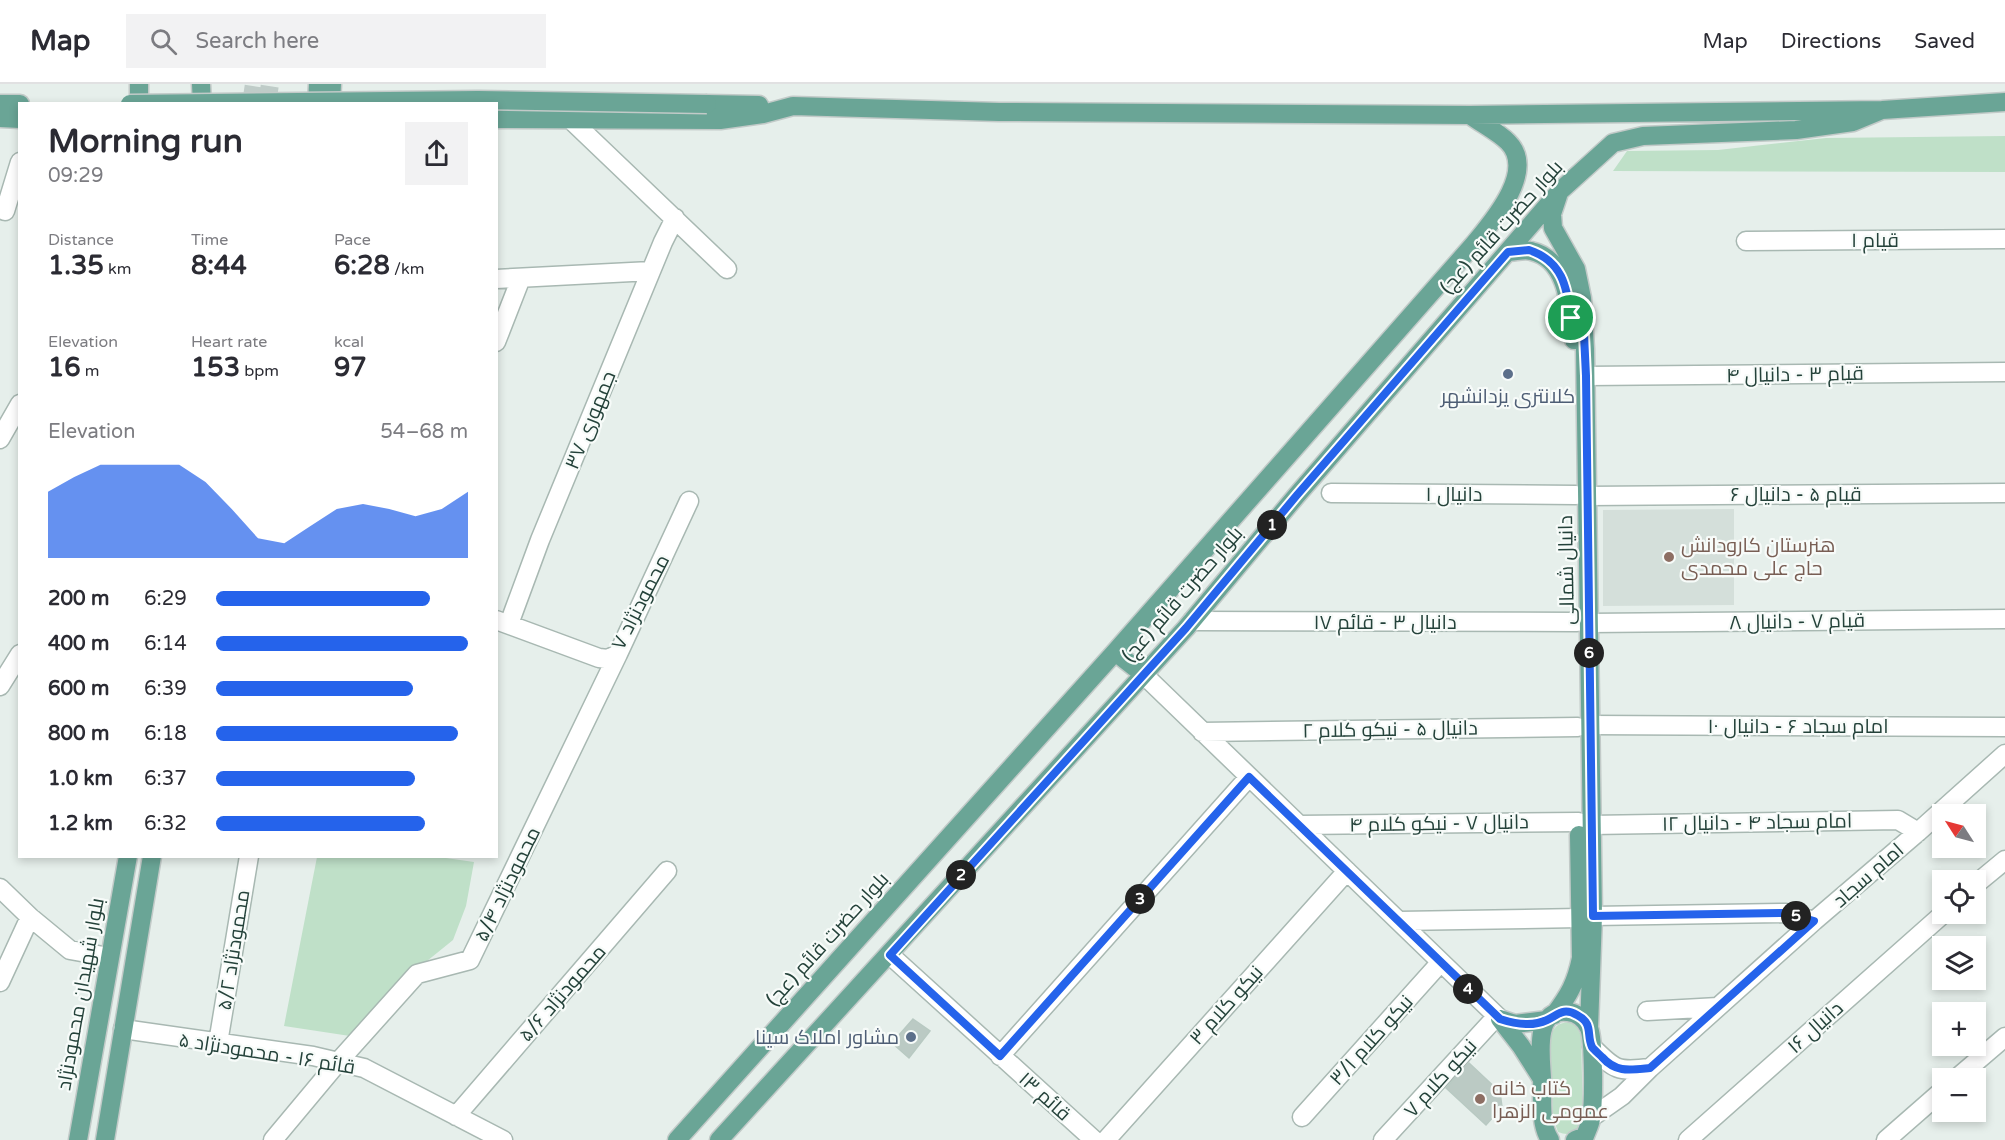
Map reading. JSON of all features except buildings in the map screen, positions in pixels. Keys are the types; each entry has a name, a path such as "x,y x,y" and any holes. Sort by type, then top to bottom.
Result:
{"main road":[{"path":"139,84 141,92 139,102"},
{"path":"201,84 202,102"},
{"path":"317,102 318,84"},
{"path":"331,102 332,84"},
{"path":"304,102 478,100 999,112 1470,115 1882,110 2005,102"},
{"path":"0,104 18,104"},
{"path":"498,118 720,120 763,114 793,106"},
{"name":"بلوار حضرت قائم (عج)","path":"719,1140 1192,621 1297,495 1560,191 1613,143 1643,136 1796,130 1852,122 1882,110"},
{"name":"بلوار حضرت قائم (عج)","path":"677,1140 1115,652 1474,244 1504,206 1514,181 1518,160 1509,143 1470,115"},
{"path":"0,118 18,118"},
{"name":"دانیال شمالی","path":"1560,191 1552,214 1552,228 1576,269 1582,298 1577,316 1575,350 1582,495 1586,917 1591,1037 1591,1120"},
{"name":"دانیال شمالی","path":"1508,252 1529,250 1542,255 1556,267 1577,316 1586,376 1582,495"},
{"path":"1115,652 1143,674"},
{"name":"بلوار شهیدان محمودنژاد","path":"78,1140 128,858"},
{"path":"105,1140 152,858"},
{"name":"دانیال شمالی","path":"1550,1017 1571,992 1577,976 1586,917"},
{"path":"1499,1017 1515,1024 1550,1017 1565,1011 1575,1013 1584,1020 1591,1037"},
{"path":"1499,1017 1542,1079"},
{"path":"1546,1138 1543,1125 1541,1034 1550,1017"},
{"path":"1575,1140 1585,1136 1591,1120"},
{"path":"1591,1120 1601,1140"}],"street":[{"path":"569,118 727,268"},
{"path":"5,211 18,169"},
{"name":"جمهوری ۳۷","path":"502,622 545,529 675,218"},
{"name":"قیام ۱","path":"1746,241 2005,239"},
{"path":"498,279 651,271"},
{"path":"498,337 521,278"},
{"name":"قیام ۳ - دانیال ۴","path":"1586,376 2005,372"},
{"path":"0,439 18,408"},
{"name":"دانیال ۱","path":"1331,493 1582,495"},
{"name":"قیام ۵ - دانیال ۶","path":"1582,495 2005,493"},
{"name":"محمودنژاد ۷","path":"502,622 599,658 608,659 618,654 689,501"},
{"name":"قیام ۷ - دانیال ۸","path":"1583,623 2005,619"},
{"name":"دانیال ۳ - قائم ۱۷","path":"1192,621 1583,623"},
{"name":"محمودنژاد ۵/۴","path":"273,1140 339,1061 417,974 470,960 618,654"},
{"path":"0,686 18,657"},
{"path":"1143,674 1440,963 1499,1017"},
{"name":"امام سجاد ۶ - دانیال ۱۰","path":"1584,726 2005,727"},
{"name":"دانیال ۵ - نیکو کلام ۲","path":"1202,732 1584,726"},
{"name":"امام سجاد","path":"1591,1120 1622,1096 1650,1068 1814,921 2005,754"},
{"path":"1000,1056 1249,777"},
{"name":"امام سجاد ۴ - دانیال ۱۲","path":"1585,823 1898,820 1918,832"},
{"name":"دانیال ۷ - نیکو کلام ۴","path":"1299,825 1585,823"},
{"name":"محمودنژاد ۵/۲","path":"218,1043 249,858"},
{"path":"1986,876 2005,860"},
{"name":"محمودنژاد ۵/۶","path":"456,1116 667,871"},
{"name":"نیکو کلام ۳","path":"1106,1140 1347,871"},
{"path":"0,888 30,917 70,950 109,957"},
{"path":"1399,921 1786,913 1814,921"},
{"path":"0,982 30,917"},
{"name":"دانیال ۱۶","path":"1688,1140 1932,924"},
{"name":"قائم ۱۳","path":"890,955 1094,1140"},
{"name":"نیکو کلام ۳/۱","path":"1302,1116 1440,963"},
{"path":"1647,1011 1718,1007"},
{"name":"نیکو کلام ٧","path":"1383,1140 1499,1017"},
{"name":"قائم ۱۶ - محمودنژاد ۵","path":"123,1029 285,1052 339,1061 364,1068 503,1140"},
{"path":"1591,1037 1608,1063 1620,1070 1650,1068"},
{"path":"1969,1068 2005,1037"},
{"path":"1886,1140 1932,1100"}],"shaded area":[{"name":"هنرستان کارودانش حاج علی محمدی","path":"1734,509 1734,605 1603,606 1603,510"}],"green space":[{"path":"2005,136 2005,172 1613,171 1627,151 1718,150 1826,138"},
{"path":"317,858 446,858 474,862 466,906 453,940 385,995 350,1036 284,1026"},
{"path":"1569,1022 1576,1026 1581,1035 1583,1120 1576,1130 1567,1134 1558,1132 1553,1118 1550,1038 1556,1026"}],"tunnel":[{"path":"251,102 254,84"},
{"path":"267,102 270,84"}],"place":[{"name":"کلانتری یزدانشهر","path":"1508,374"},
{"name":"هنرستان کارودانش حاج علی محمدی","path":"1669,557"},
{"name":"مشاور املاک سینا","path":"911,1037"},
{"name":"کتاب خانه عمومی الزهرا","path":"1480,1099"}],"route":[{"path":"1529,250 1542,255 1556,267 1567,291 1571,318 1583,314 1585,349 1593,916 1786,913 1814,921 1650,1068 1620,1070 1608,1063 1592,1047 1589,1028 1584,1020 1575,1013 1565,1011 1547,1020 1528,1024 1515,1024 1500,1019 1249,777 1000,1056 890,955 1186,628 1297,495 1508,252 1529,250"}]}
